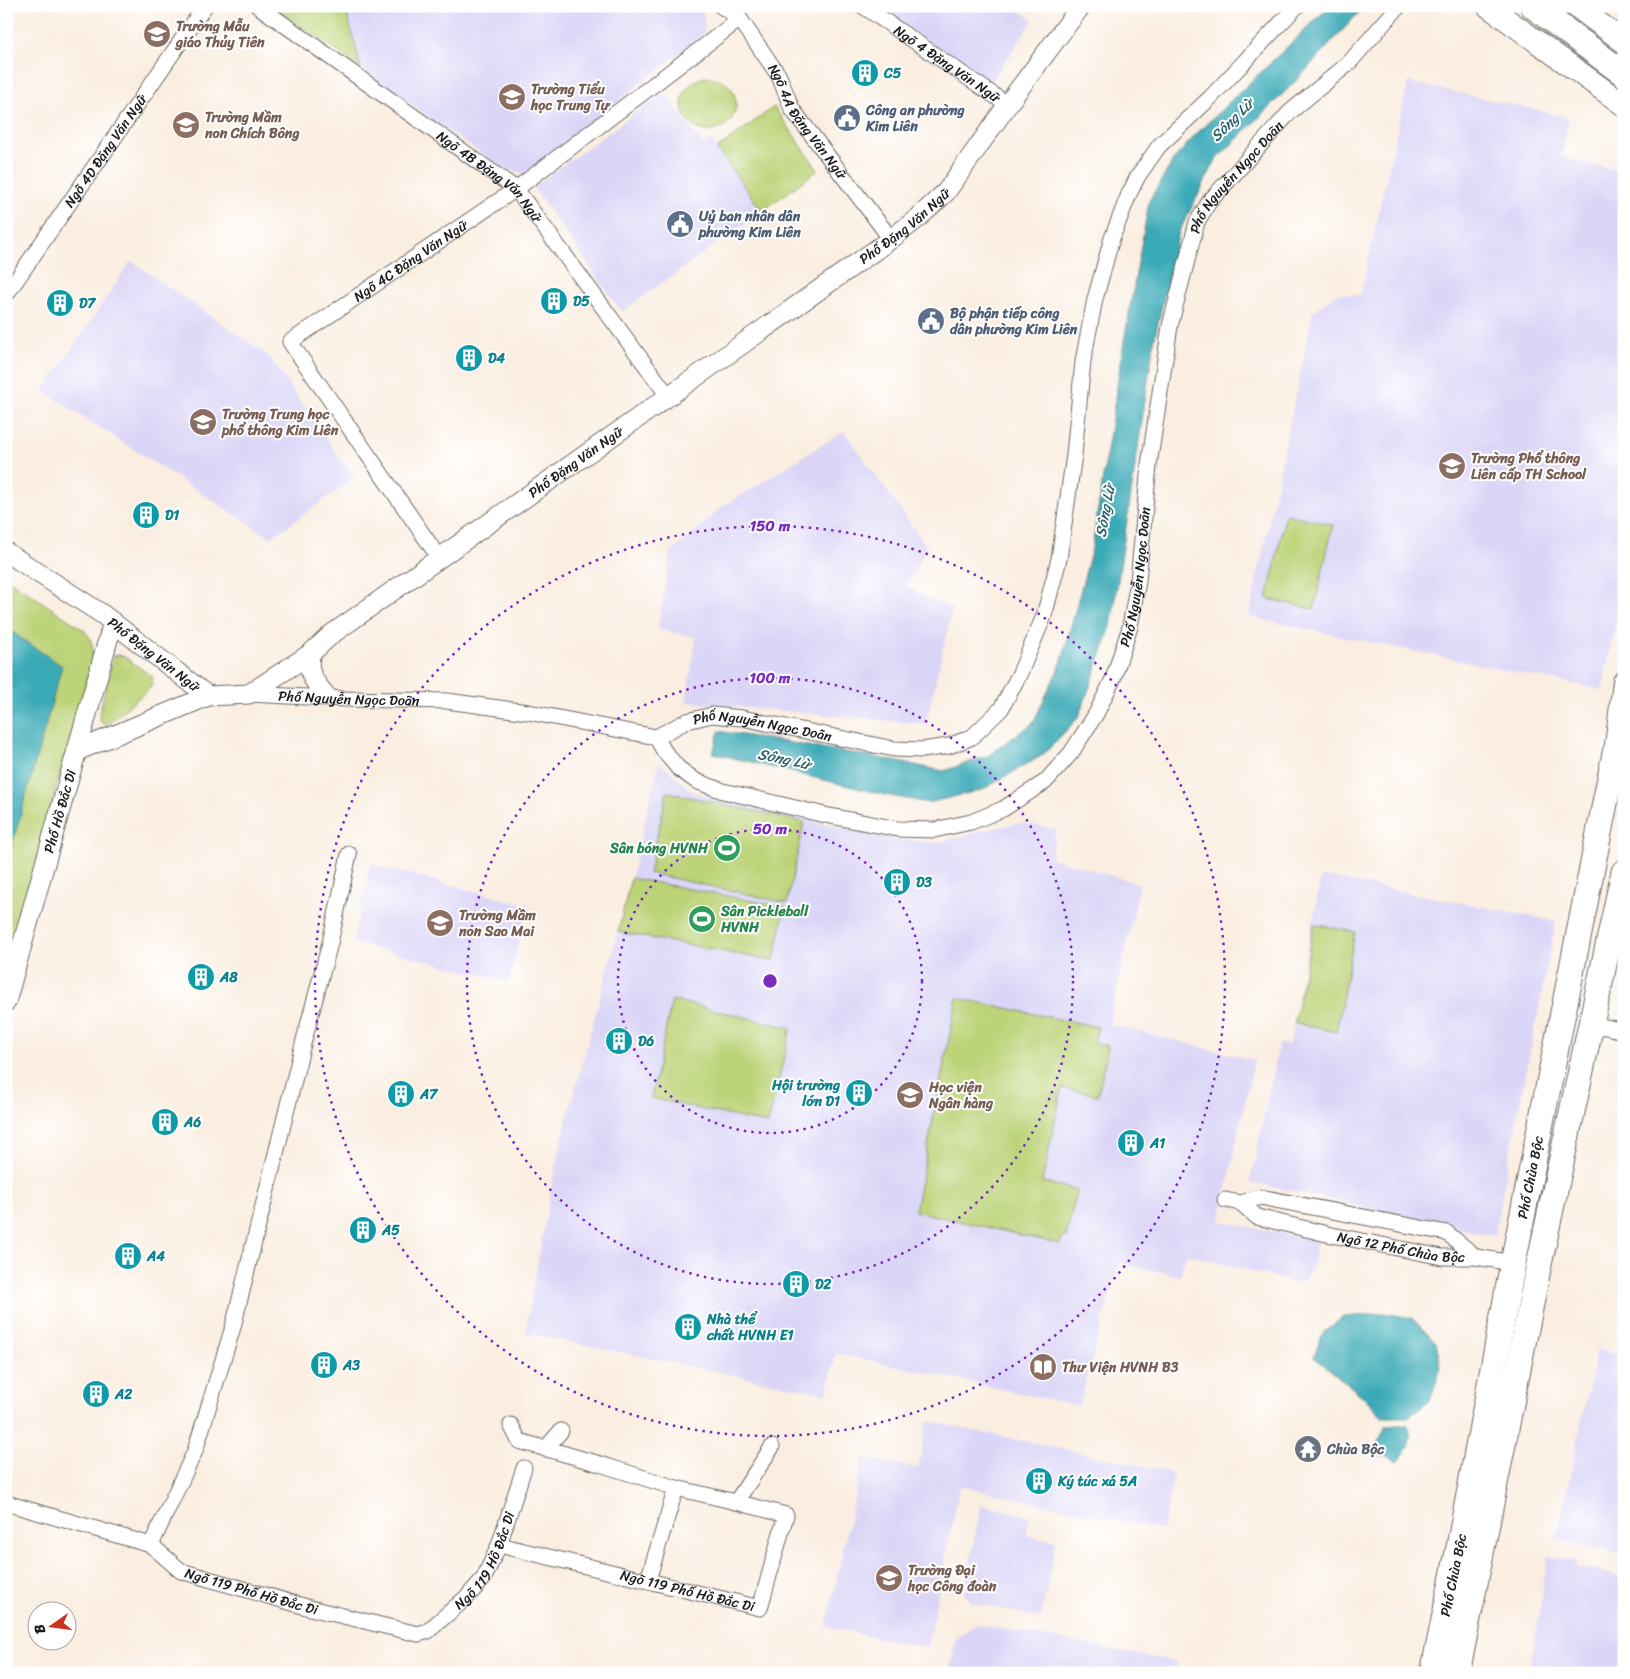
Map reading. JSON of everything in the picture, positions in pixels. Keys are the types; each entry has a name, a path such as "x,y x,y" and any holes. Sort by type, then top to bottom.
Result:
{"main road":[{"path":"1488,6 1621,96"},
{"path":"1533,6 1624,74"},
{"path":"1576,6 1624,42"},
{"name":"Phố Chùa Bộc","path":"1433,1673 1513,1264 1619,745 1624,682"},
{"name":"Phố Chùa Bộc","path":"1457,1673 1493,1533 1538,1269 1624,872"},
{"path":"1513,1264 1538,1269"}],"street":[{"name":"Ngõ 4D Đặng Văn Ngữ","path":"6,295 205,6"},
{"name":"Ngõ 4B Đặng Văn Ngữ","path":"258,6 516,189 669,397"},
{"name":"Ngõ 4A Đặng Văn Ngữ","path":"721,6 740,19 779,76 792,108 892,239"},
{"name":"Ngõ 4 Đặng Văn Ngữ","path":"863,6 1008,105"},
{"name":"Phố Đặng Văn Ngữ","path":"6,552 113,622 208,696 249,694 310,654 332,634 892,239 918,218 946,192 1081,6"},
{"name":"Phố Nguyễn Ngọc Doãn","path":"249,694 346,699 447,701 485,705 656,737 687,721 712,715 742,718 894,749 922,750 949,746 972,737 1001,709 1020,673 1044,616 1059,559 1074,455 1082,360 1095,299 1112,238 1129,194 1138,176 1159,146 1210,98 1297,6"},
{"name":"Phố Nguyễn Ngọc Doãn","path":"656,737 678,768 696,781 723,791 824,816 898,829 934,830 971,822 1003,809 1045,782 1071,753 1096,714 1113,679 1130,627 1138,581 1149,465 1170,326 1197,222 1209,202 1290,112 1348,64 1399,6"},
{"name":"Ngõ 4C Đặng Văn Ngữ","path":"440,559 290,342 516,189 740,19"},
{"name":"Phố Hồ Đắc Di","path":"6,1002 113,622"},
{"path":"310,654 308,667 315,682 327,697"},
{"path":"77,751 208,696"},
{"path":"151,1545 195,1451 233,1327 330,943 349,854"},
{"path":"1592,1024 1624,1031"},
{"name":"Ngõ 12 Phố Chùa Bộc","path":"1225,1200 1241,1203 1260,1197 1447,1233 1476,1257"},
{"name":"Ngõ 12 Phố Chùa Bộc","path":"1241,1203 1257,1217 1327,1234 1442,1257 1476,1257 1513,1264"},
{"name":"Ngõ 12 Phố Chùa Bộc","path":"1327,1234 1332,1210"},
{"path":"511,1425 519,1442 600,1464 676,1488 736,1502 772,1447"},
{"path":"545,1449 562,1430"},
{"name":"Ngõ 119 Hồ Đắc Di","path":"418,1634 428,1631 467,1597 484,1578 499,1545 524,1468"},
{"path":"648,1580 676,1488"},
{"name":"Ngõ 119 Phố Hồ Đắc Di","path":"499,1545 760,1608 786,1515 736,1502"},
{"name":"Ngõ 119 Phố Hồ Đắc Di","path":"6,1503 151,1545 181,1571 310,1608 418,1634"}],"shaded area":[{"name":"Trường Tiểu học Trung Tự","path":"345,6 697,6 703,10 705,33 525,174 505,169 439,125 361,68"},
{"path":"877,6 1014,6 1033,20 989,85"},
{"name":"Trường Phổ thông Liên cấp TH School","path":"1408,82 1569,117 1562,157 1620,171 1624,164 1624,584 1602,690 1249,617 1313,312 1337,294 1360,295"},
{"path":"665,92 703,145 711,140 762,211 622,312 533,187"},
{"name":"Trường Trung học phổ thông Kim Liên","path":"131,261 269,356 354,478 271,538 43,391"},
{"path":"844,431 927,547 906,587 952,609 926,724 686,702 696,637 658,629 670,554 721,508"},
{"name":"Học viện Ngân hàng","path":"659,762 691,791 898,839 937,843 989,829 1021,823 1056,829 1051,858 1140,884 1109,1024 1254,1060 1220,1221 1317,1240 1313,1265 1305,1279 1296,1283 1186,1254 1180,1276 1119,1263 1079,1406 836,1353 827,1394 525,1333 551,1188 567,1118 621,920"},
{"name":"Trường Mầm non Sao Mai","path":"370,864 528,905 509,982 353,942"},
{"path":"1321,876 1556,921 1494,1236 1250,1182 1279,1043 1289,1045"},
{"path":"1597,1350 1624,1356 1624,1555 1556,1540"},
{"name":"Trường Đại học Công đoàn","path":"927,1421 1158,1469 1174,1474 1163,1530 960,1486 927,1648 826,1627 863,1458 918,1468"},
{"name":"Trường Đại học Công đoàn","path":"981,1505 1030,1516 1026,1535 1056,1541 1041,1618 972,1603 964,1594"},
{"path":"1548,1556 1577,1562 1576,1567 1624,1577 1624,1673 1530,1673"},
{"name":"Trường Đại học Công đoàn","path":"976,1624 1178,1662 1175,1673 949,1673 956,1638"}],"green space":[{"path":"272,6 345,6 361,68"},
{"path":"704,77 714,77 728,85 734,94 736,104 734,114 728,123 714,131 704,131 694,126 687,119 682,109 682,99 687,89 694,82"},
{"path":"774,107 818,170 762,211 717,149"},
{"path":"1286,514 1333,525 1314,609 1267,599"},
{"path":"6,578 84,630 91,640 92,660 6,968"},
{"path":"114,656 123,656 153,677 151,687 110,722 103,724 99,715 112,661"},
{"name":"Sân bóng HVNH","path":"667,792 804,822 787,903 649,873"},
{"name":"Sân Pickleball HVNH","path":"631,878 785,907 774,961 618,932"},
{"path":"1314,924 1355,932 1336,1032 1294,1023"},
{"path":"957,998 1098,1027 1094,1043 1108,1046 1098,1095 1062,1088 1042,1182 1077,1190 1066,1237 1062,1237 1060,1244 915,1211"},
{"path":"672,1000 791,1028 768,1124 651,1098"}],"water":[{"name":"Sông Lừ","path":"1330,6 1365,6 1297,80 1216,160 1179,232 1154,341 1111,627 1079,717 1043,755 982,790 928,803 885,795 713,753 719,731 870,756 944,771 989,755 1033,723 1061,663 1092,548 1124,341 1149,201 1174,159 1199,131"},
{"path":"6,628 62,666 6,867"},
{"path":"1385,1313 1412,1318 1436,1342 1441,1367 1430,1401 1408,1417 1382,1417 1361,1395 1314,1357 1322,1334 1343,1317"},
{"path":"1407,1424 1410,1439 1407,1449 1401,1458 1397,1462 1388,1456 1379,1455 1376,1446 1386,1426"}],"place":[{"name":"Trường Mẫu giáo Thủy Tiên","path":"157,34"},
{"name":"C5","path":"865,73"},
{"name":"Trường Tiểu học Trung Tự","path":"512,97"},
{"name":"Công an phường Kim Liên","path":"847,118"},
{"name":"Trường Mầm non Chích Bông","path":"186,125"},
{"name":"Uỷ ban nhân dân phường Kim Liên","path":"680,224"},
{"name":"D5","path":"554,301"},
{"name":"D7","path":"60,303"},
{"name":"Bộ phận tiếp công dân phường Kim Liên","path":"931,321"},
{"name":"D4","path":"469,358"},
{"name":"Trường Trung học phổ thông Kim Liên","path":"203,422"},
{"name":"Trường Phổ thông Liên cấp TH School","path":"1452,466"},
{"name":"D1","path":"146,515"},
{"name":"Sân bóng HVNH","path":"727,848"},
{"name":"D3","path":"897,882"},
{"name":"Sân Pickleball HVNH","path":"702,919"},
{"name":"Trường Mầm non Sao Mai","path":"440,923"},
{"name":"A8","path":"201,977"},
{"name":"D6","path":"619,1041"},
{"name":"Hội trường lớn D1","path":"859,1093"},
{"name":"A7","path":"401,1094"},
{"name":"Học viện Ngân hàng","path":"910,1095"},
{"name":"A6","path":"165,1122"},
{"name":"A1","path":"1131,1143"},
{"name":"A5","path":"363,1230"},
{"name":"A4","path":"128,1256"},
{"name":"D2","path":"796,1284"},
{"name":"Nhà thể chất HVNH E1","path":"688,1327"},
{"name":"A3","path":"324,1365"},
{"name":"Thư Viện HVNH B3","path":"1043,1367"},
{"name":"A2","path":"96,1394"},
{"name":"Chùa Bộc","path":"1308,1449"},
{"name":"Ký túc xá 5A","path":"1039,1481"},
{"name":"Trường Đại học Công đoàn","path":"889,1578"}]}
